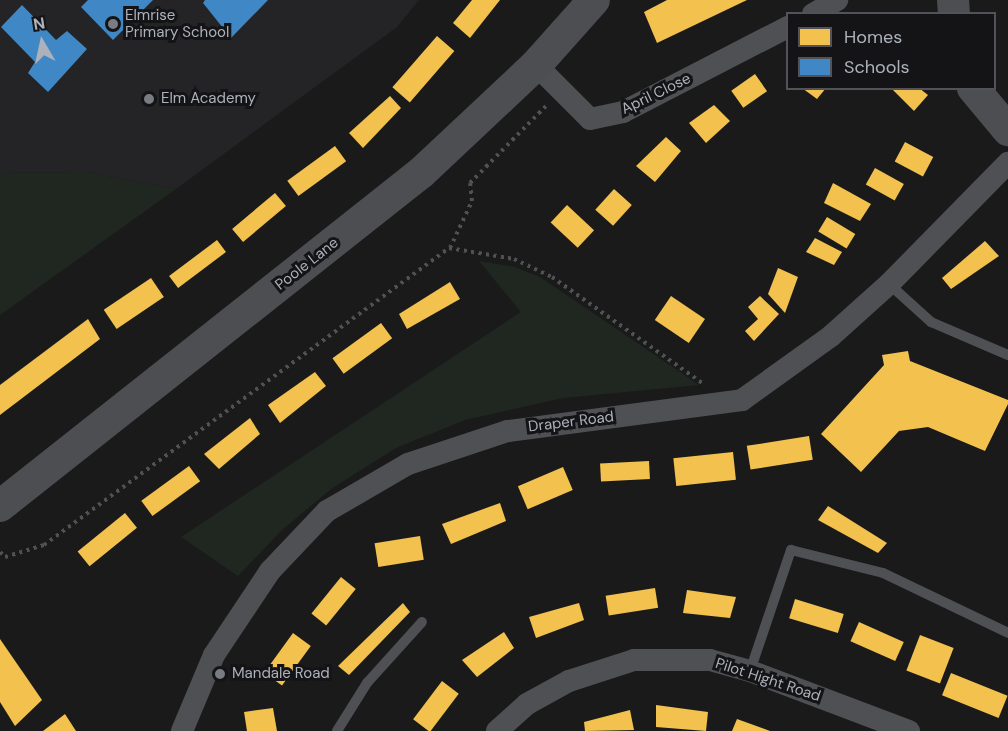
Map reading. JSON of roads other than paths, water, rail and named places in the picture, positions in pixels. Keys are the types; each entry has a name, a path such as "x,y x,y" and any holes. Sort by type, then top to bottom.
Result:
{"street":[{"name":"Poole Lane","path":"0,506 422,172 536,65 594,0"},
{"path":"816,12 837,0"},
{"name":"April Close","path":"536,65 590,119 622,112 786,28"},
{"path":"976,90 1008,130"},
{"name":"Draper Road","path":"182,731 214,655 270,571 327,511 408,464 508,430 742,400 831,336 889,284 1008,163"},
{"name":"Pilot Hight Road","path":"497,731 527,704 569,681 634,660 710,660 750,671 909,731"}],"lane":[{"path":"889,284 931,322 1008,355"},
{"path":"750,671 791,550 883,573 1008,633"},
{"path":"337,731 367,683 422,622"}],"place":[{"name":"Elmrise Primary School","path":"113,24"},
{"name":"Elm Academy","path":"149,99"},
{"name":"Mandale Road","path":"220,674"}]}
